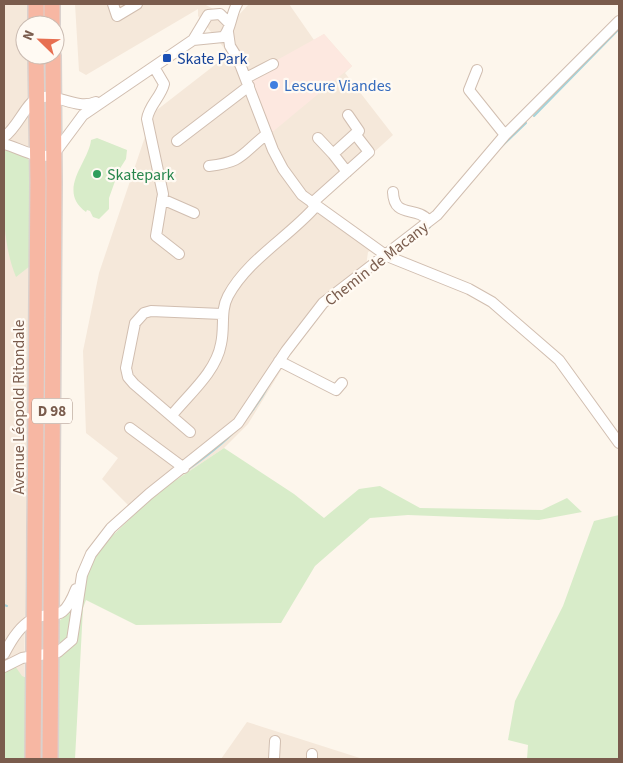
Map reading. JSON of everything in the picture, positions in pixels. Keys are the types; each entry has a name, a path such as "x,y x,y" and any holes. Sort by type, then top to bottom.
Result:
{"highway":[{"name":"Avenue Léopold Ritondale","path":"33,759 36,65"},
{"name":"Avenue Léopold Ritondale","path":"50,759 53,65"}],"street":[{"path":"113,4 117,16 137,4"},
{"path":"230,46 213,39 204,32 208,4 219,13 228,28 230,46 258,105 267,134 283,169 302,195 387,256 469,289 492,302 559,360 619,443"},
{"path":"4,144 20,148 37,156 54,154 79,120 104,99 193,40 204,22 236,4"},
{"path":"193,40 223,38 236,4"},
{"name":"Chemin de Macany","path":"50,616 67,608 91,554 111,528 149,494 184,468 238,423 279,361 323,303 387,256 437,215 505,135 619,21"},
{"path":"177,140 247,82 273,64"},
{"path":"154,67 164,84 162,91 150,108 147,119 163,194 156,236 179,254"},
{"path":"476,70 468,90 505,135"},
{"path":"4,138 14,130 30,103 36,99 53,97 82,106 104,99"},
{"path":"333,154 359,131 348,115"},
{"path":"209,166 239,160 252,145 267,134"},
{"path":"172,415 208,372 217,358 224,327 222,314 229,294 272,246 369,152 355,134"},
{"path":"318,138 347,172"},
{"path":"394,192 396,204 400,208 406,211 420,212 429,221"},
{"path":"162,199 194,213"},
{"path":"190,432 128,377 126,368 136,323 144,313 151,311 222,314"},
{"path":"279,361 336,390 342,383"},
{"path":"130,428 184,468"},
{"name":"Chemin de Macany","path":"51,655 58,652 72,640 82,575"},
{"path":"4,654 20,629 34,619 50,616"},
{"path":"4,667 14,660 51,655"},
{"path":"274,759 275,741"}],"shaded area":[{"path":"4,4 32,4 32,15 15,15 15,65 32,65 24,688 26,759 4,759"},
{"path":"75,4 204,4 234,20 249,4 289,4 314,40 324,34 352,66 345,73 393,135 319,202 381,247 368,252 366,266 322,301 278,358 283,367 248,424 224,448 158,492 135,512 102,479 118,458 86,433 83,351 99,273 153,113 229,54 198,16 198,9 86,75 79,71"},
{"path":"324,34 352,66 270,134 250,75"},
{"path":"247,722 363,759 221,759"}],"green space":[{"name":"Skatepark","path":"97,138 127,150 126,159 119,170 109,198 109,209 99,219 93,217 90,211 87,210 86,212 74,195 76,176 89,149 91,140"},
{"path":"12,150 23,154 29,160 33,182 30,266 16,277 7,247 4,215 4,151"},
{"path":"224,448 294,494 324,518 359,489 380,486 420,508 542,510 567,498 582,512 539,520 408,515 370,518 315,566 281,623 136,625 86,600 83,608 75,759 55,759 54,626 71,610 80,606 85,582 96,554 110,538 158,492"},
{"path":"619,515 619,759 527,759 528,745 508,740 515,701 563,606 594,521"},
{"path":"46,660 46,759 36,759 37,661"},
{"path":"15,666 22,676 29,679 24,759 4,759 4,671"}],"waterway":[{"path":"534,116 619,29"},
{"path":"501,147 526,123"},
{"path":"397,254 430,227"},
{"path":"372,271 386,262"},
{"path":"180,475 207,456 242,424 270,383"}],"place":[{"name":"Skate Park","path":"167,58"},
{"name":"Lescure Viandes","path":"274,85"},
{"name":"Skatepark","path":"97,174"}]}
